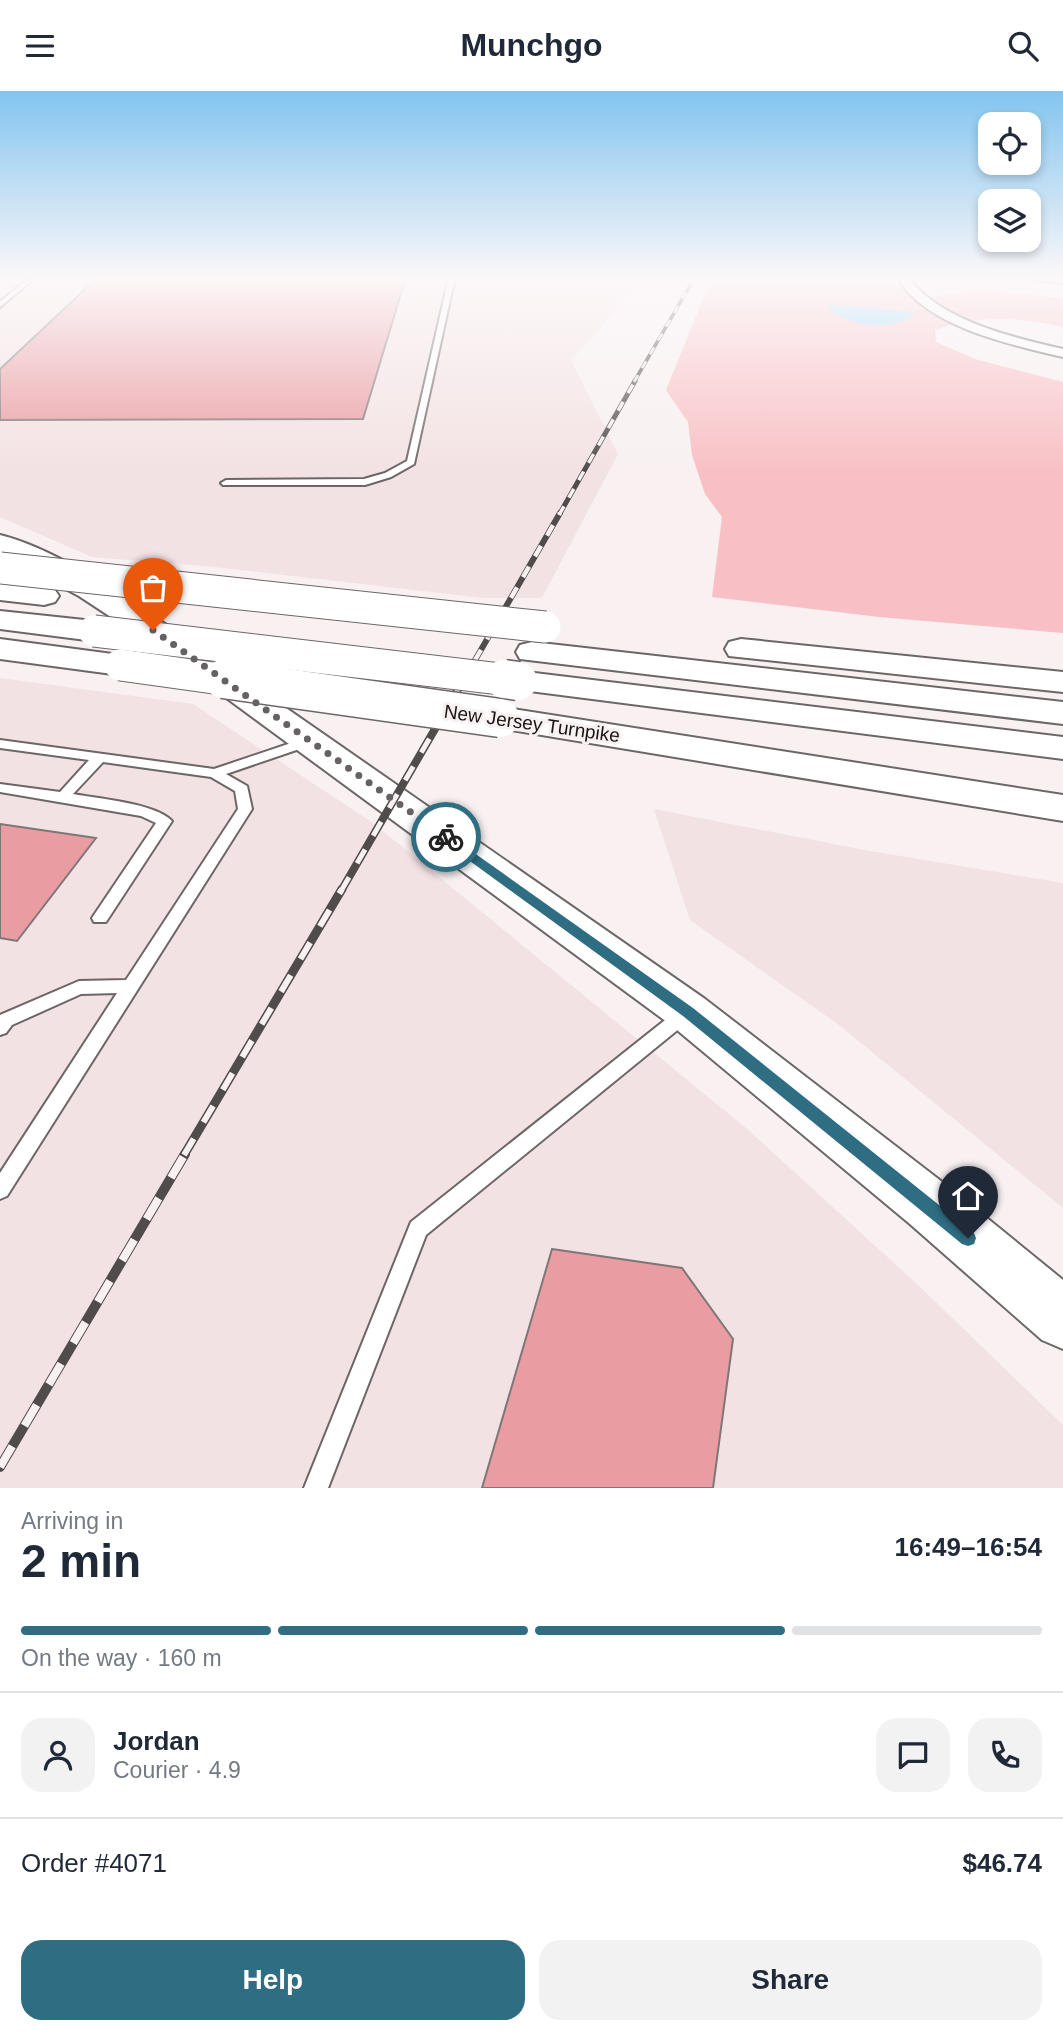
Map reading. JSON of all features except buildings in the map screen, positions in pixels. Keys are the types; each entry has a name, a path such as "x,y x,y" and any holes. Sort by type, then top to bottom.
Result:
{"main road":[{"path":"0,544 47,564 108,599 688,1012 930,1206 1063,1319"},
{"name":"New Jersey Turnpike","path":"0,568 532,653 747,710 1063,748"},
{"name":"New Jersey Turnpike","path":"0,591 1063,713"},
{"name":"New Jersey Turnpike","path":"0,620 94,631 1063,682"},
{"name":"New Jersey Turnpike","path":"0,649 500,718 1063,808"},
{"path":"747,710 1063,760"}],"street":[{"path":"1018,342 1063,353"}],"lane":[{"path":"226,483 365,482 388,475 411,462 438,342"},
{"path":"215,773 309,741"},
{"path":"0,744 215,773 242,789 245,809 0,1190"},
{"path":"63,797 99,758"},
{"path":"0,788 144,812 165,821 100,918"},
{"path":"0,1028 6,1020 79,988 131,986"},
{"path":"316,1488 418,1229 688,1012"}],"shaded area":[{"path":"0,342 588,342 571,360 618,454 542,598 483,598 214,567 92,557 0,517"},
{"path":"685,342 936,342 975,359 1063,382 1063,633 879,617 712,597 722,517 705,494 692,455 688,422 666,390"},
{"path":"0,678 193,704 373,823 746,1128 918,1285 1063,1425 1063,1488 0,1488"},
{"path":"654,809 864,850 1063,883 1063,1208 839,1025 690,920"}],"railway":[{"path":"634,382 657,342"},
{"path":"559,515 635,381"},
{"path":"463,681 560,513"},
{"path":"341,891 464,679"},
{"path":"184,1155 342,889"},
{"path":"0,1467 185,1154"}],"way so far":[{"path":"153,630 446,837"}],"route":[{"path":"446,837 688,1012 968,1238"}]}
